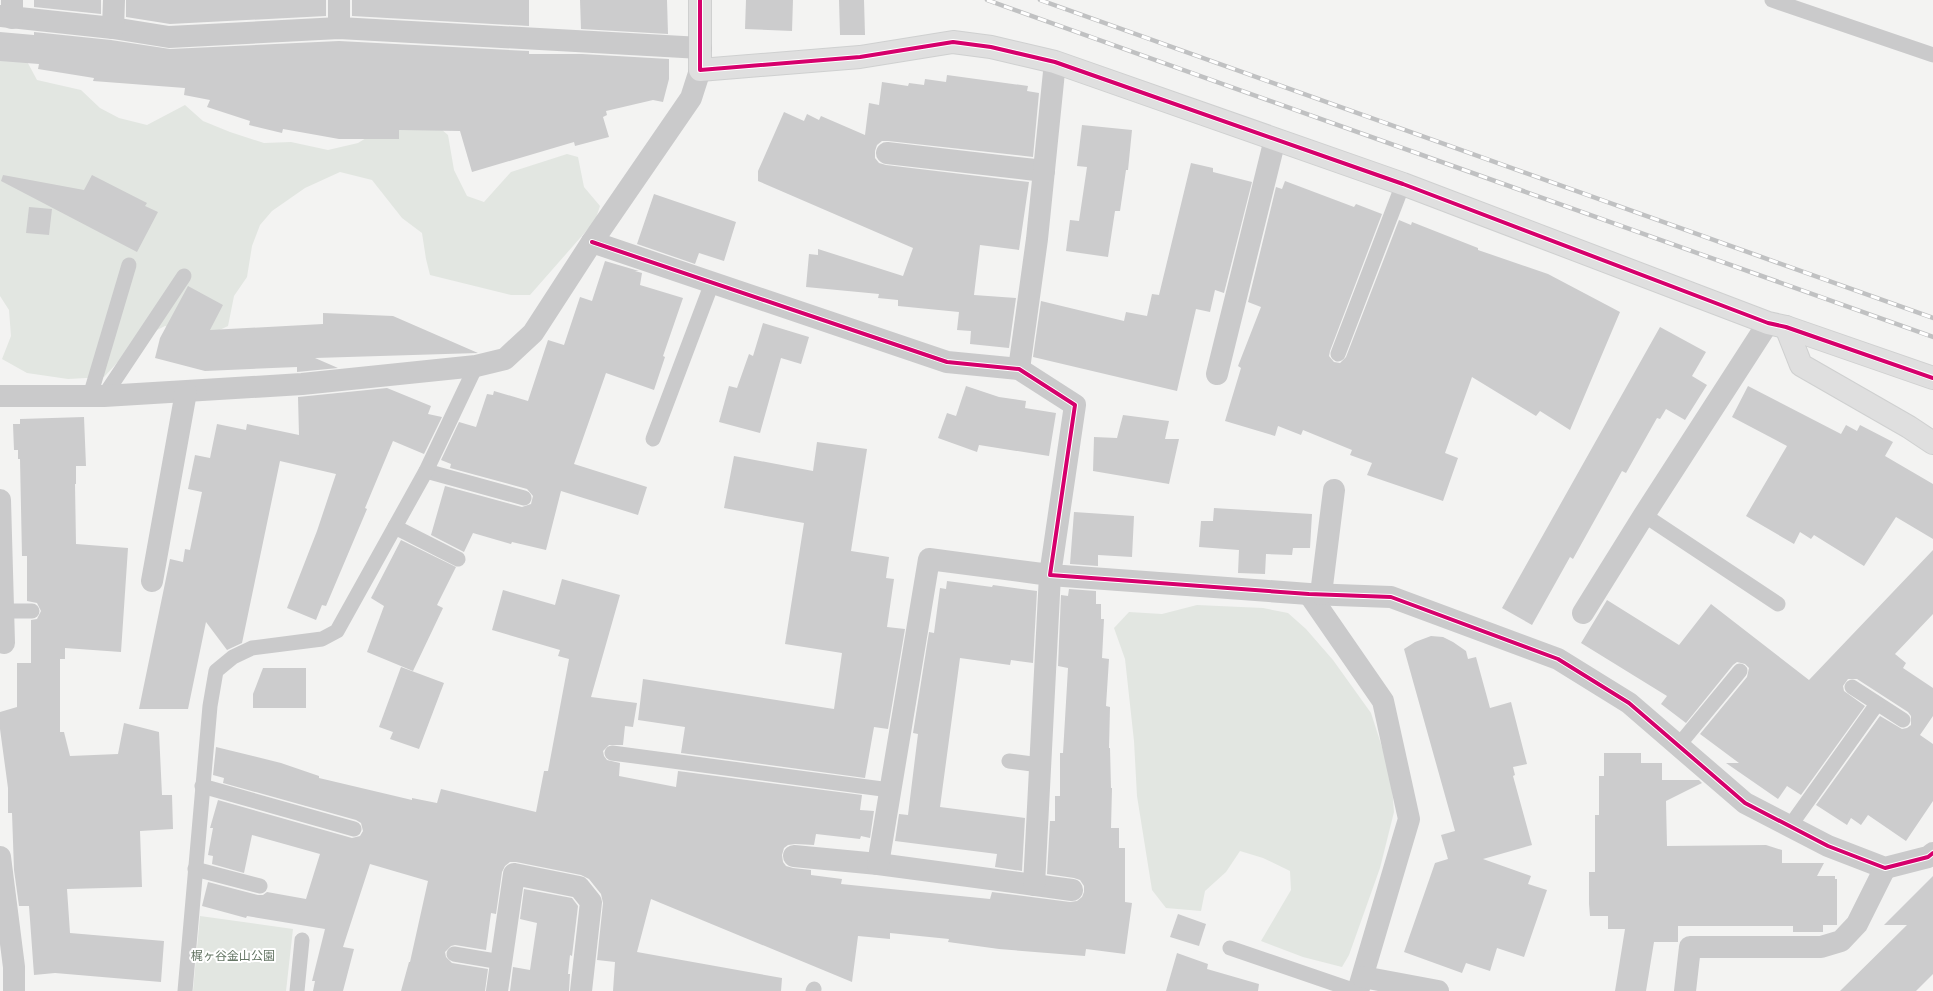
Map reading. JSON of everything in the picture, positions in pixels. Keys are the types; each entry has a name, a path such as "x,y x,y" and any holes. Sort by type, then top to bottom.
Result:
{"street":[{"path":"113,28 114,0"},
{"path":"339,0 339,28"},
{"path":"0,396 98,396 302,384 476,366 505,359 533,333 592,242 691,98 700,70 700,0"},
{"path":"8,12 169,37 339,28 701,48"},
{"path":"700,70 860,57 953,42 992,47 1055,62 1404,184 1777,325 1933,378"},
{"path":"1020,370 1044,171 1055,62"},
{"path":"1217,374 1275,139"},
{"path":"886,153 1044,171"},
{"path":"592,242 947,362 1020,370 1075,405 1050,575 1034,885"},
{"path":"1777,325 1801,365 1909,427 1933,443"},
{"path":"1583,613 1644,515 1777,325"},
{"path":"152,581 186,392"},
{"path":"1334,490 1315,594 1383,701 1409,819 1359,986 1438,991"},
{"path":"0,500 4,643"},
{"path":"878,864 928,559 1050,575 1315,594 1391,597 1558,659 1629,703 1745,803 1828,846 1886,868 1928,857 1933,853"},
{"path":"794,856 878,864 1072,890"},
{"path":"0,857 14,966 14,991"},
{"path":"1685,991 1690,947 1821,947 1841,941 1858,924 1886,868"},
{"path":"497,991 514,874 580,887 591,902 581,991"}],"lane":[{"path":"1772,0 1933,55"},
{"path":"1338,354 1404,184"},
{"path":"98,396 129,265"},
{"path":"98,396 184,276"},
{"path":"653,439 712,283"},
{"path":"185,991 202,786 210,706 216,671 233,657 252,648 322,638 337,632 426,471 476,366"},
{"path":"426,471 524,498"},
{"path":"1644,515 1778,604"},
{"path":"395,527 458,559"},
{"path":"4,611 32,611"},
{"path":"1678,746 1740,671"},
{"path":"1852,687 1903,720"},
{"path":"1790,826 1877,704"},
{"path":"612,753 890,790"},
{"path":"1009,761 1040,765"},
{"path":"202,786 354,829"},
{"path":"195,869 260,886"},
{"path":"297,991 302,940"},
{"path":"1230,948 1359,986"},
{"path":"454,954 501,962"}],"green space":[{"path":"0,52 23,54 37,80 81,90 100,108 119,118 147,125 185,105 203,121 264,143 291,142 328,150 358,143 379,130 434,123 448,135 454,170 467,196 484,202 511,172 567,154 578,157 584,187 600,206 595,221 530,295 511,295 430,275 422,233 402,218 372,180 340,172 305,188 272,211 260,225 252,246 247,277 234,296 228,326 207,336 165,326 139,339 104,377 68,379 27,373 2,359 11,336 9,310 0,296"},
{"path":"1197,605 1263,608 1288,613 1306,629 1333,660 1371,713 1391,775 1394,812 1380,868 1349,955 1342,967 1303,957 1261,941 1291,890 1290,871 1263,858 1240,851 1226,872 1205,891 1201,911 1166,908 1152,890 1137,796 1134,741 1125,659 1114,628 1129,612 1162,614"},
{"name":"梶ヶ谷金山公園","path":"200,916 293,929 286,991 193,991"}],"building":[{"path":"34,0 101,0 101,14 34,7"},
{"path":"126,0 326,0 326,16 170,24 126,17"},
{"path":"352,0 529,0 529,26 352,16"},
{"path":"580,0 667,0 668,34 581,29"},
{"path":"746,0 793,0 792,31 745,29"},
{"path":"839,0 864,0 865,35 840,35"},
{"path":"0,32 34,35 34,32 111,40 170,49 339,41 529,51 529,54 582,54 669,59 669,79 663,102 653,100 606,111 607,115 603,117 609,137 575,146 574,142 472,172 460,131 399,130 399,139 339,139 283,129 282,133 249,125 250,121 207,107 210,100 184,95 185,88 93,81 94,78 38,69 39,64 0,61"},
{"path":"947,75 1028,86 1027,91 1039,93 1033,157 882,141 877,145 875,158 879,163 886,165 1029,182 1019,250 980,245 974,295 1016,298 1009,348 970,344 971,331 957,330 959,312 898,306 898,300 878,298 879,294 806,287 809,254 818,255 818,249 903,276 913,248 758,181 758,171 784,112 804,121 807,114 819,120 821,116 865,135 869,103 879,105 882,82 908,86 909,83 924,85 925,79 946,82"},
{"path":"1082,125 1132,130 1128,170 1126,170 1120,211 1115,211 1108,257 1066,251 1070,220 1079,221 1087,167 1077,166"},
{"path":"1191,163 1213,168 1213,172 1252,182 1224,293 1215,290 1210,312 1196,309 1177,391 1033,357 1041,301 1124,321 1126,312 1147,316 1152,294 1159,295"},
{"path":"3,175 84,190 92,175 147,203 145,206 158,212 137,252 1,181"},
{"path":"1285,181 1354,207 1356,204 1382,214 1330,351 1329,356 1334,362 1340,363 1346,357 1399,220 1411,225 1412,222 1478,248 1478,250 1548,274 1620,312 1570,430 1540,411 1536,416 1472,377 1445,453 1458,458 1443,501 1367,475 1372,463 1350,455 1352,450 1303,430 1301,435 1278,426 1275,436 1225,421 1241,368 1238,366 1261,307 1248,302 1276,187 1282,189"},
{"path":"654,194 736,222 724,261 699,253 695,264 637,244"},
{"path":"29,207 52,209 49,235 26,233"},
{"path":"605,261 642,273 640,285 683,298 663,356 665,357 654,390 606,373 574,464 647,487 638,515 561,491 546,550 512,542 511,544 473,533 464,552 431,535 445,486 522,507 531,504 533,496 527,489 450,468 451,464 441,460 459,422 476,427 487,394 493,395 494,391 528,401 548,340 564,345 580,297 592,301"},
{"path":"188,286 223,305 210,330 323,324 323,313 393,316 478,353 315,358 338,368 297,372 297,367 205,371 155,358 160,338"},
{"path":"763,323 809,337 801,364 781,358 760,433 719,422 729,386 737,388 749,354 753,356"},
{"path":"1660,327 1706,352 1692,376 1707,385 1685,420 1666,409 1660,419 1657,418 1626,473 1622,471 1573,559 1570,557 1532,625 1502,608"},
{"path":"966,386 999,397 1026,401 1025,408 1056,413 1049,456 979,445 977,452 938,438 947,413 956,416"},
{"path":"1748,386 1841,434 1846,425 1857,431 1860,425 1893,442 1885,456 1933,484 1933,539 1896,517 1864,566 1814,535 1811,539 1800,532 1794,544 1746,516 1787,446 1732,417"},
{"path":"387,388 431,406 428,414 442,417 424,454 393,441 365,508 367,509 326,606 322,605 316,620 287,608 317,531 336,474 280,461 242,643 227,650 206,622 188,709 139,709 170,559 183,562 185,549 190,550 202,492 188,489 195,455 210,458 217,424 246,430 247,424 299,435 298,397"},
{"path":"1123,415 1169,421 1165,439 1179,439 1169,484 1093,471 1094,437 1117,438"},
{"path":"84,417 86,466 76,466 76,544 128,548 121,652 65,648 65,659 60,659 60,732 64,732 70,756 118,754 124,723 159,732 162,795 172,795 173,829 140,831 142,887 67,889 70,933 164,941 161,982 55,973 34,975 29,906 19,906 14,870 12,813 8,813 8,788 0,729 0,712 17,707 17,663 31,663 31,620 37,619 41,611 37,603 27,601 27,556 22,556 20,459 18,459 18,450 14,450 13,424 20,424 20,419"},
{"path":"817,442 867,449 851,551 889,557 886,578 894,579 887,627 905,629 888,729 874,727 865,778 681,753 685,727 638,720 643,679 834,709 842,653 785,644 804,523 724,508 734,456 813,471"},
{"path":"1214,508 1312,514 1310,548 1293,548 1292,555 1266,554 1265,574 1238,573 1239,550 1199,547 1201,521 1213,521"},
{"path":"1074,512 1134,516 1132,557 1098,555 1098,566 1070,564"},
{"path":"401,540 456,567 437,605 443,608 413,671 367,652 384,606 371,598"},
{"path":"1933,550 1933,614 1895,654 1906,663 1903,668 1933,688 1933,716 1920,735 1933,744 1933,801 1906,841 1868,815 1861,825 1851,818 1847,825 1816,805 1880,716 1902,729 1911,725 1911,716 1908,712 1857,679 1848,679 1843,686 1844,691 1865,706 1801,795 1787,786 1778,799 1726,763 1739,763 1700,734 1747,677 1749,668 1745,664 1737,662 1733,665 1686,723 1661,704 1667,696 1581,643 1607,600 1679,645 1711,604 1809,680"},
{"path":"562,579 620,595 591,697 637,703 633,727 625,726 623,745 609,745 603,751 607,760 620,763 619,776 676,787 678,771 862,795 860,810 874,811 870,838 861,836 860,839 816,834 814,845 795,844 788,845 784,848 782,855 783,862 786,866 811,870 811,875 842,879 841,884 990,899 992,892 1070,902 1077,901 1082,897 1084,886 1080,880 1047,874 1050,821 1055,821 1055,796 1060,796 1060,753 1063,753 1068,668 1058,666 1061,595 1068,596 1069,589 1096,591 1096,604 1101,604 1101,619 1104,619 1102,658 1109,659 1106,706 1110,707 1109,748 1112,788 1111,828 1119,828 1119,848 1125,848 1125,902 1132,903 1125,954 1086,949 1085,956 999,949 948,942 949,939 890,933 890,939 858,936 852,982 651,899 637,952 782,978 781,991 613,991 615,962 597,960 603,903 601,894 589,879 581,875 510,862 505,866 502,872 496,914 491,913 486,950 455,945 451,946 445,952 446,957 452,963 488,969 485,991 401,991 410,962 428,881 370,864 343,947 354,949 343,991 313,991 315,981 312,981 325,929 247,916 246,918 202,906 208,882 258,895 263,895 267,892 306,899 320,854 252,835 244,873 212,864 213,856 208,855 213,828 210,828 218,800 352,838 360,836 363,831 361,823 356,820 223,783 224,778 213,775 216,747 281,763 319,776 319,778 412,800 412,798 437,803 441,789 536,812 544,771 548,771 569,659 558,656 560,650 492,630 503,590 555,605"},
{"path":"947,581 1037,591 1033,663 1011,660 1010,665 960,658 940,807 1025,818 1022,871 995,867 997,854 895,841 899,814 908,815 918,734 913,733 929,632 934,633 940,588 946,589"},
{"path":"1431,636 1443,637 1453,642 1466,651 1468,659 1476,657 1490,708 1511,702 1527,764 1513,767 1515,775 1513,776 1532,845 1483,859 1531,876 1528,884 1547,890 1524,957 1497,948 1490,971 1466,963 1462,973 1404,952 1435,863 1448,859 1441,835 1455,831 1404,649 1415,642"},
{"path":"401,667 444,683 419,749 390,739 393,732 379,727"},
{"path":"263,668 306,668 306,708 253,708 253,694"},
{"path":"1604,753 1641,753 1641,763 1662,763 1662,780 1699,780 1702,783 1666,801 1667,846 1766,845 1782,850 1782,863 1824,863 1817,876 1835,876 1835,879 1837,879 1837,925 1823,925 1823,932 1793,932 1793,926 1678,926 1678,942 1654,942 1646,991 1615,991 1625,929 1608,929 1608,916 1590,916 1589,904 1589,872 1595,872 1595,815 1599,815 1599,776 1604,776"},
{"path":"1933,876 1933,974 1916,991 1840,991 1907,925 1884,925"},
{"path":"524,889 572,898 578,906 572,956 570,955 568,974 570,974 569,991 510,991 513,967 530,970 537,923 520,919"},
{"path":"1178,914 1206,924 1199,946 1170,937"},
{"path":"1177,953 1208,964 1207,969 1259,984 1258,991 1166,991"}],"railway":[{"path":"987,0 1933,337"},
{"path":"1040,0 1933,318"}],"cycle path":[{"path":"700,0 700,70 860,57 953,42 991,47 1055,62 1403,184 1768,323 1786,327 1933,378"},
{"path":"592,242 947,362 1019,369 1075,405 1050,575 1309,594 1391,597 1558,659 1629,703 1745,803 1828,846 1885,868 1928,857 1933,853"}]}
